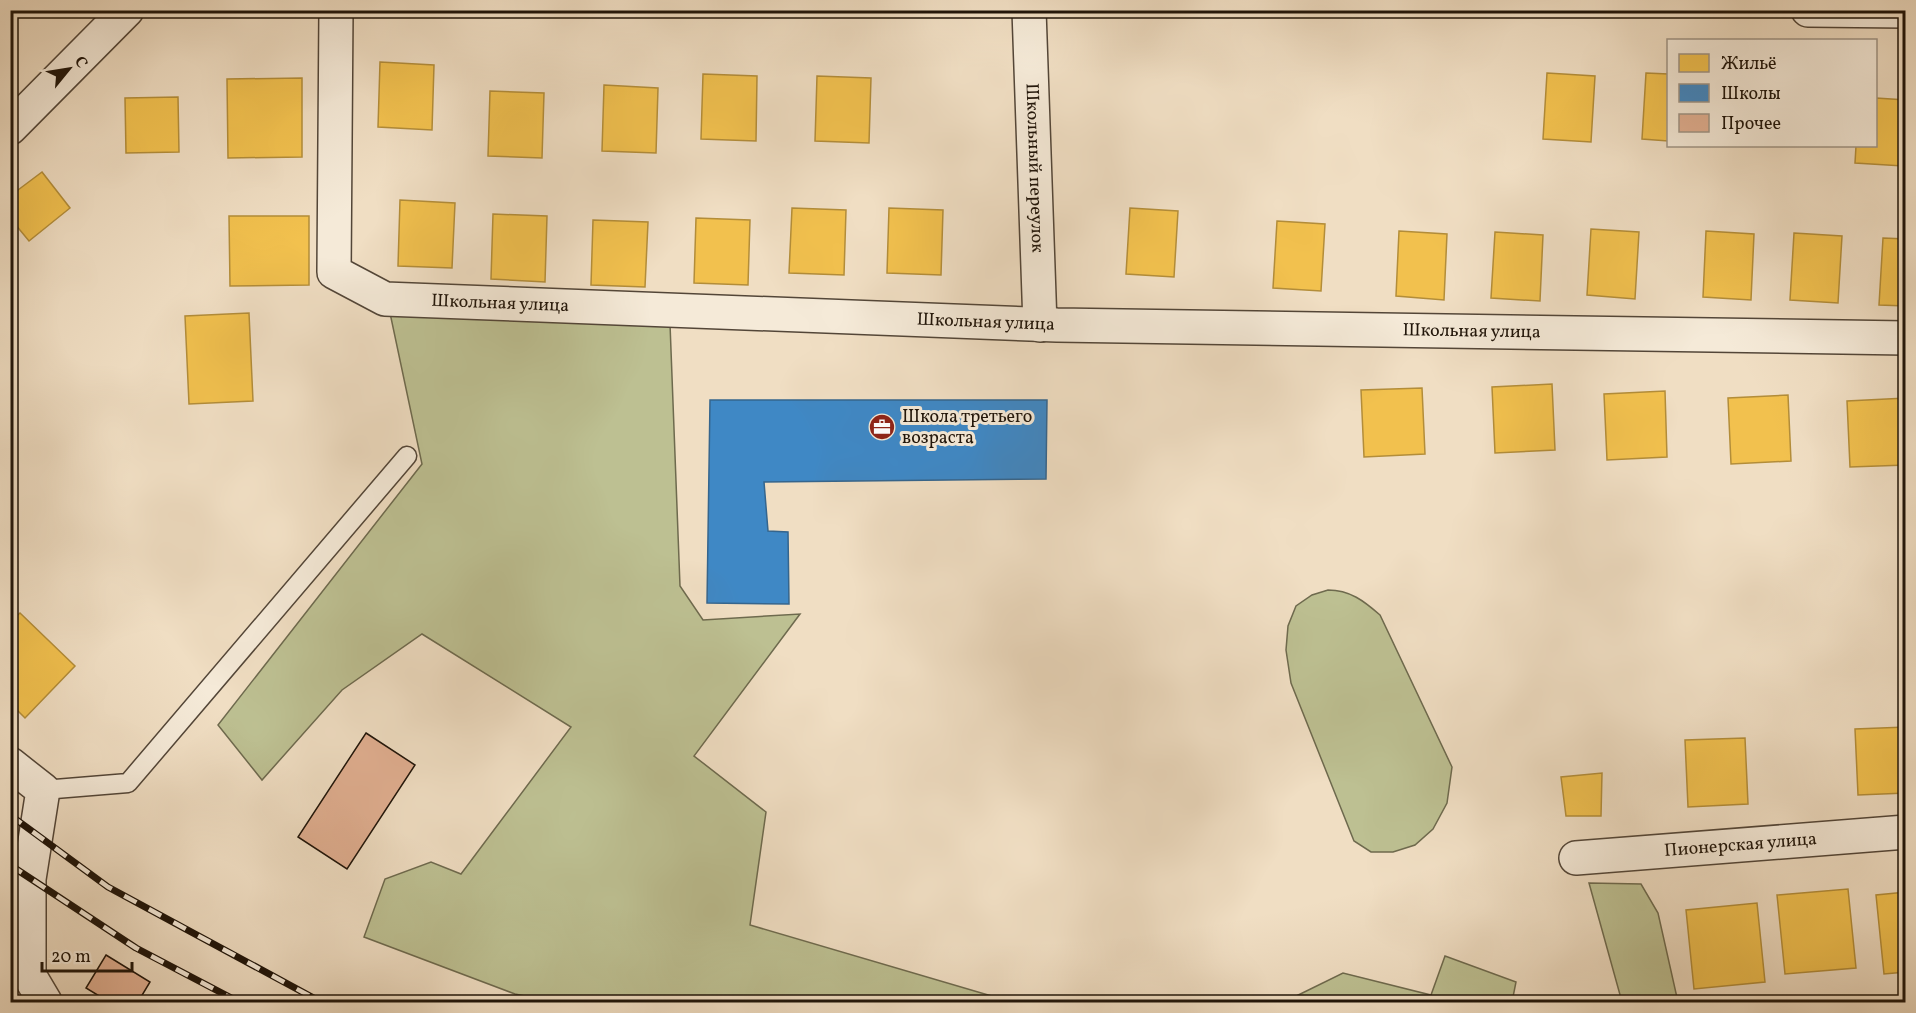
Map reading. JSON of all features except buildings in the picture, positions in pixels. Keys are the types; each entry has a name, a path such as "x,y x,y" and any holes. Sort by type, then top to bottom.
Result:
{"street":[{"path":"10,129 127,10"},
{"name":"Школьная улица","path":"336,10 334,272 385,298 1040,325 1905,338"},
{"name":"Школьный переулок","path":"1029,10 1040,325"},
{"path":"1808,10 1905,11"},
{"path":"10,764 43,790 29,879 37,989"},
{"name":"Пионерская улица","path":"1576,858 1905,832"}],"lane":[{"path":"43,790 128,783 407,456"}],"green space":[{"path":"390,313 670,324 680,586 703,620 800,614 694,756 766,812 750,925 1012,1002 554,1002 515,994 364,937 385,879 431,862 461,874 571,727 422,634 342,690 262,780 218,725 422,464"},
{"path":"1336,590 1356,597 1380,615 1452,767 1447,803 1433,829 1415,845 1393,852 1371,852 1354,841 1291,683 1286,650 1288,626 1296,606 1312,595"},
{"path":"1589,883 1641,884 1658,913 1678,1002 1622,1002"},
{"path":"1445,956 1516,982 1512,1002 1284,1002 1343,973 1431,995"}],"railway":[{"path":"10,815 108,887 321,1002"},
{"path":"10,865 136,948 239,1002"}],"place":[{"name":"Школа третьего возраста","path":"882,427"}]}
